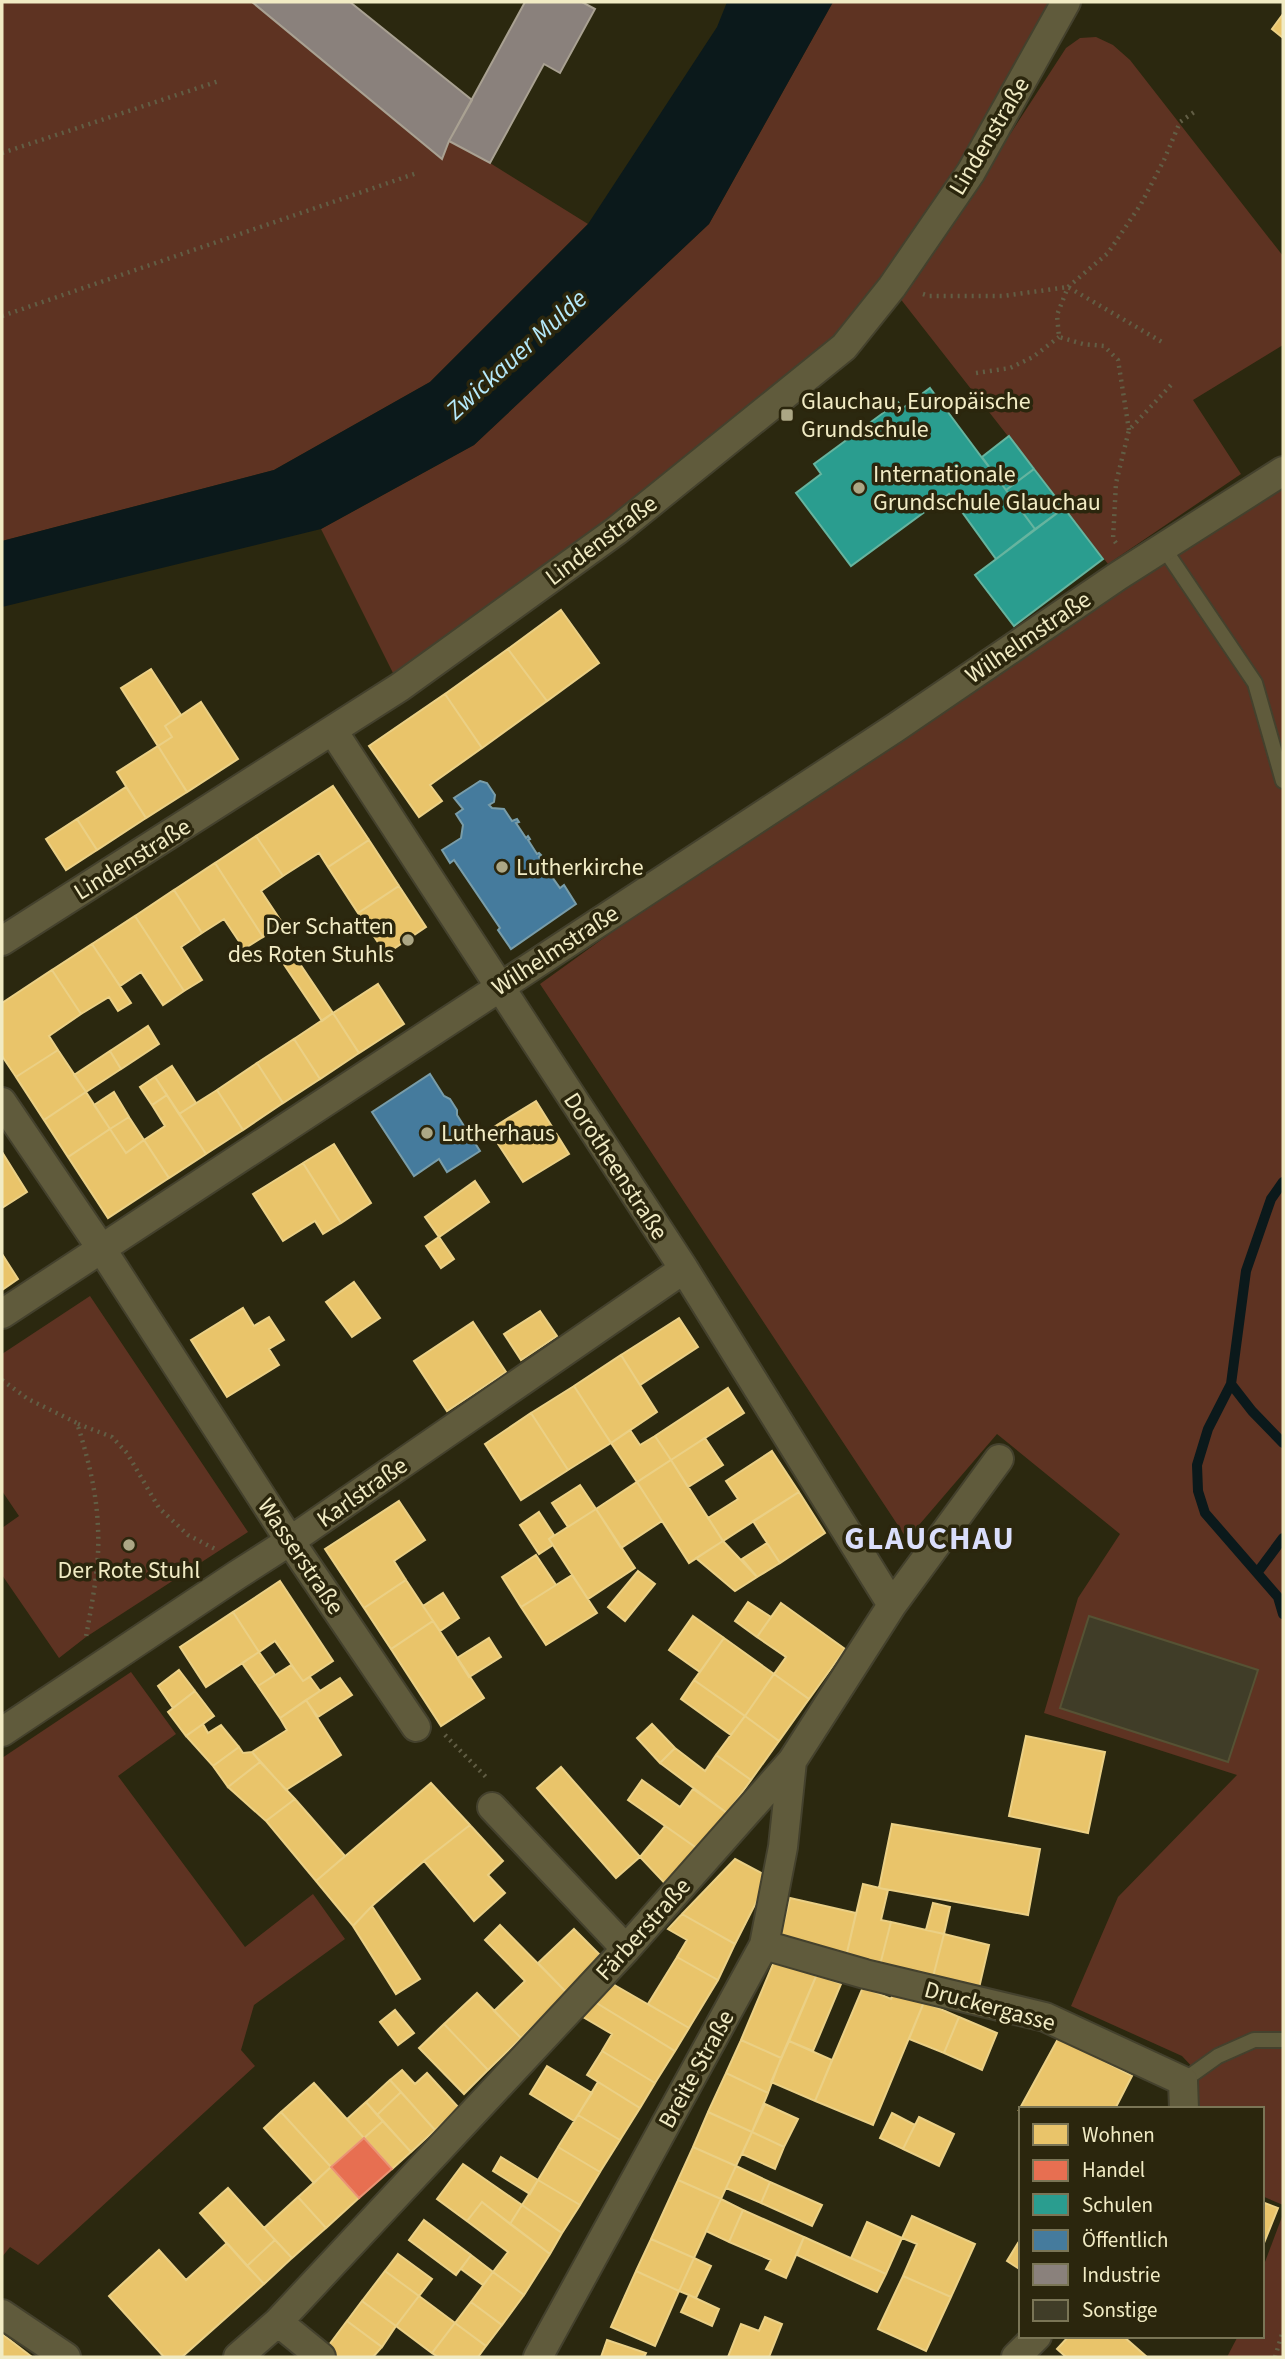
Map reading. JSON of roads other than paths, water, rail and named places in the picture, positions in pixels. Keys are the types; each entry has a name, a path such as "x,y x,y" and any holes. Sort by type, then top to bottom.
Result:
{"street":[{"name":"Lindenstraße","path":"2,942 400,687 626,523 844,347 895,281 971,172 1066,2"},
{"name":"Wilhelmstraße","path":"2,1314 895,728 1130,568 1283,471"},
{"name":"Dorotheenstraße","path":"334,731 684,1269 892,1605"},
{"name":"Wasserstraße","path":"2,1102 101,1248 290,1541 416,1727"},
{"name":"Karlstraße","path":"2,1732 290,1541 684,1269"},
{"name":"Färberstraße","path":"238,2357 278,2322 626,1949 792,1760 892,1605 999,1459"},
{"name":"Breite Straße","path":"538,2357 764,1945 783,1847 792,1760"},
{"path":"492,1807 626,1949"},
{"name":"Druckergasse","path":"764,1945 1045,2017 1183,2081"},
{"path":"1183,2081 1184,2107"},
{"path":"2,2314 66,2357"},
{"path":"278,2322 321,2357"},
{"path":"1016,2357 1035,2338"}],"lane":[{"path":"1163,547 1255,683 1283,781"},
{"path":"1183,2081 1218,2056 1254,2040 1283,2040"}],"water":[{"name":"Zwickauer Mulde","path":"727,2 833,2 709,224 474,445 321,529 2,607 2,541 274,470 430,382 588,224 717,27"}],"waterway":[{"path":"1283,1182 1271,1199 1246,1271 1231,1384 1208,1429 1197,1465 1198,1491 1205,1513 1278,1597 1283,1614"},
{"path":"1231,1384 1283,1443"},
{"path":"1257,1573 1283,1538"}],"place":[{"name":"Glauchau, Europäische Grundschule","path":"787,415"},
{"name":"Internationale Grundschule Glauchau","path":"859,488"},
{"name":"Lutherkirche","path":"502,867"},
{"name":"Der Schatten des Roten Stuhls","path":"408,940"},
{"name":"Lutherhaus","path":"427,1133"},
{"name":"Der Rote Stuhl","path":"129,1545"}],"district":[{"name":"GLAUCHAU","path":"930,1538"}]}
